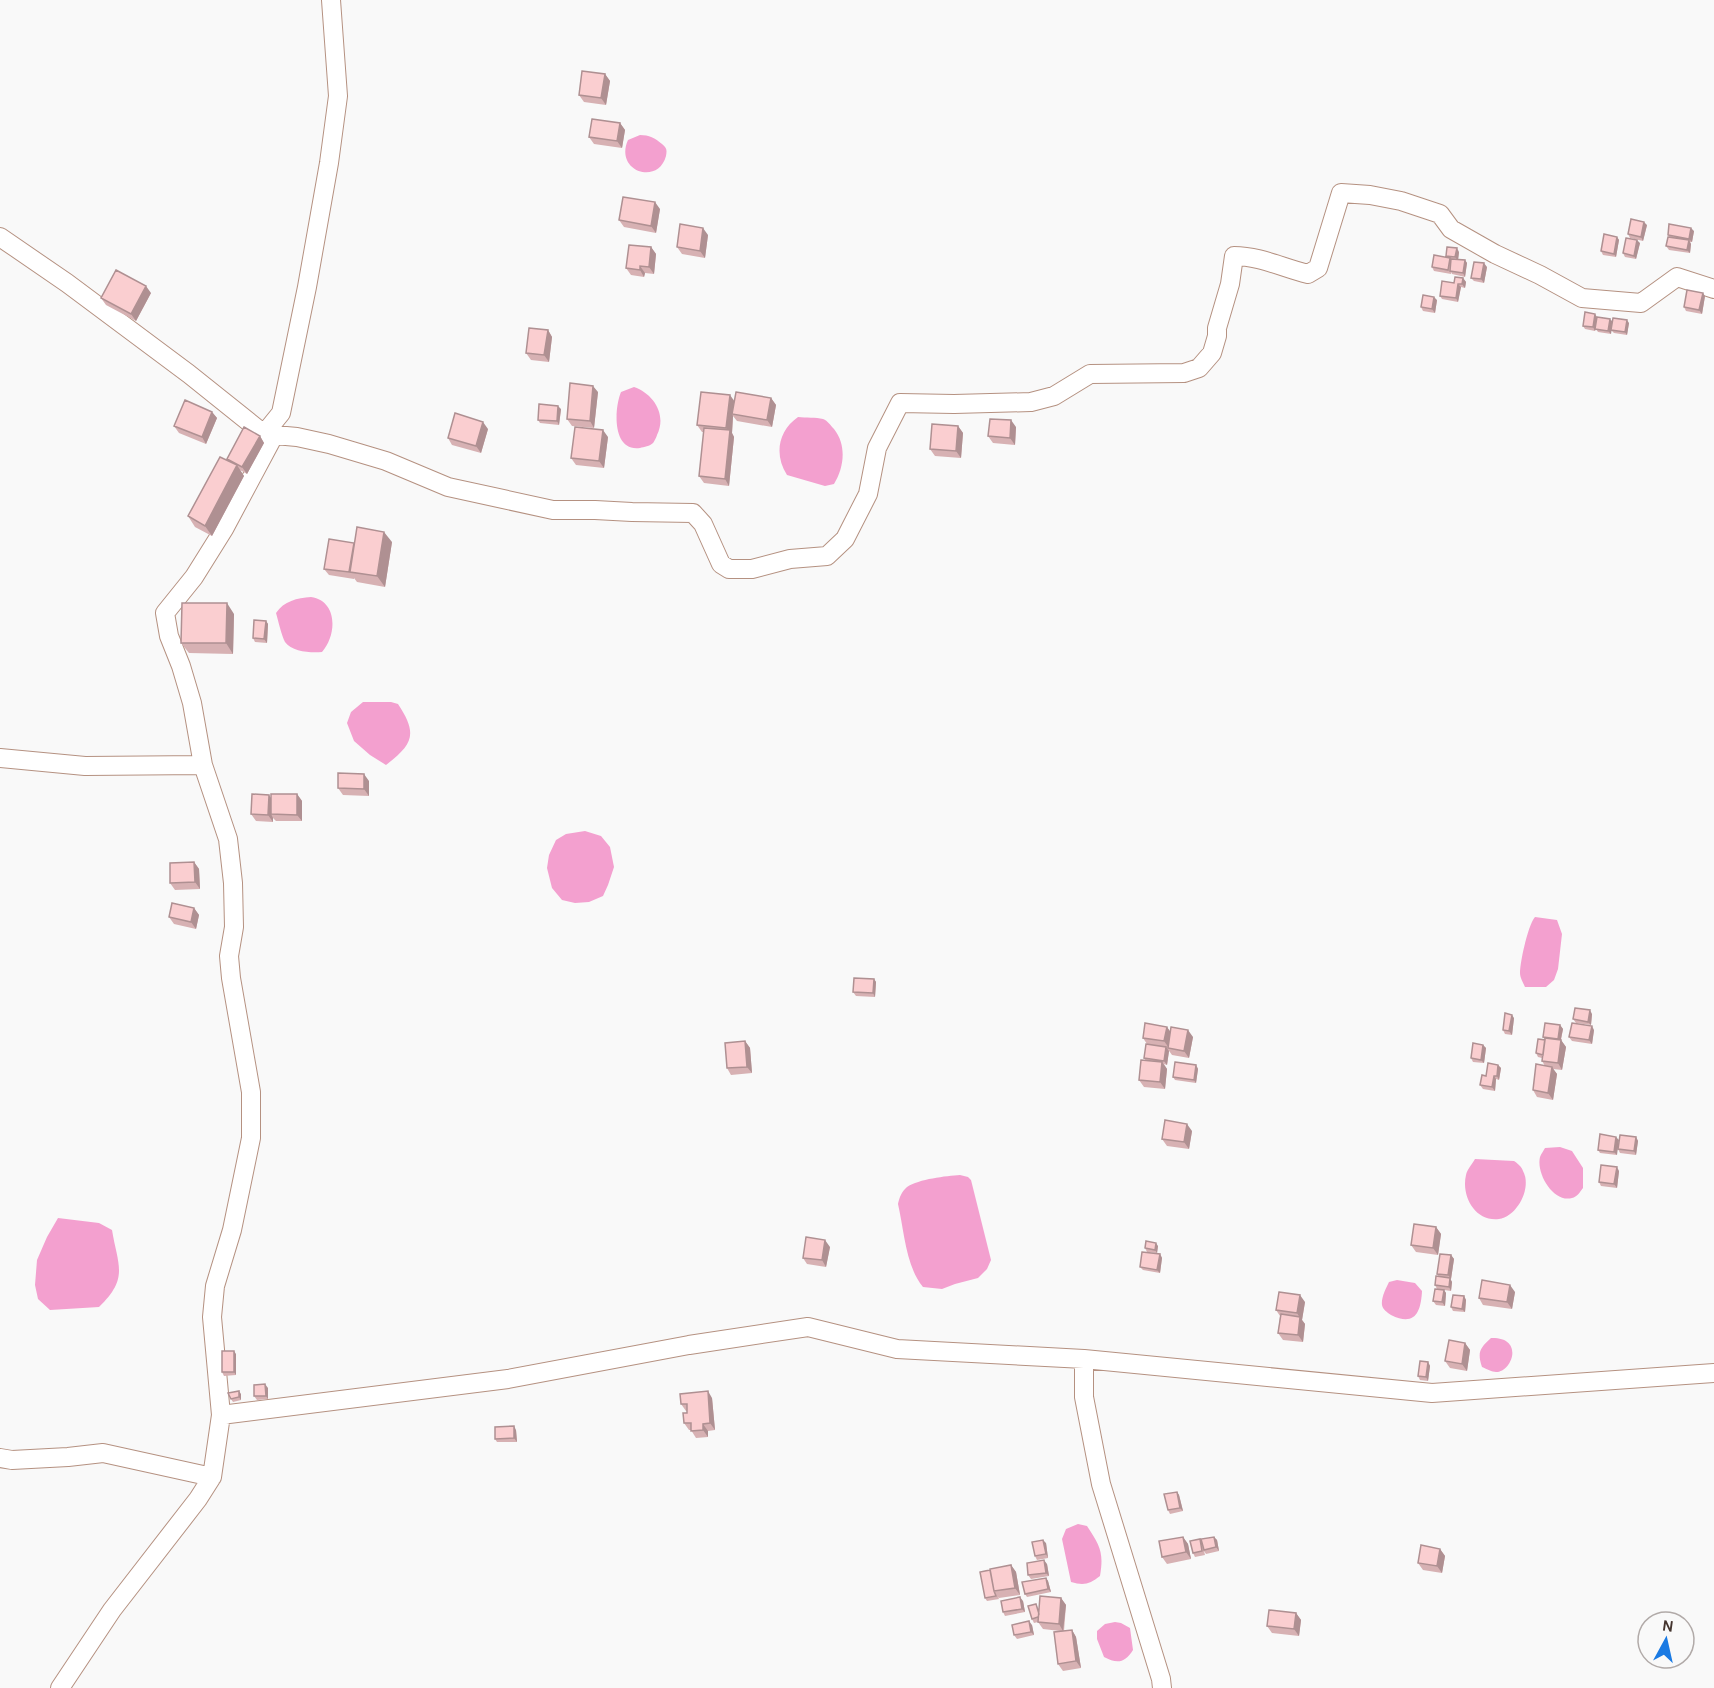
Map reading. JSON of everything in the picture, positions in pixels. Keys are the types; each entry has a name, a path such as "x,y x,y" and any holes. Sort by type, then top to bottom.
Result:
{"street":[{"path":"264,434 281,413 329,163 338,96 331,0"},
{"path":"264,434 297,437 328,444 386,461 448,487 553,510 693,513 703,524 721,564 729,569 752,569 790,559 827,556 845,539 868,494 877,448 900,403 1031,402 1054,396 1090,374 1184,373 1199,368 1212,353 1230,284 1234,256 1251,256 1289,270 1308,274 1318,268 1341,193 1370,195 1401,201 1440,214 1451,229 1582,298 1641,303 1677,277 1714,289"},
{"path":"0,237 67,283 189,374 271,441 224,529 195,577 165,613 170,636 192,703 203,765 228,839 233,884 234,927 229,956 251,1092 251,1138 232,1230 215,1286 212,1317 221,1415 212,1477 198,1499 112,1610 60,1688"},
{"path":"0,758 86,766 203,765"},
{"path":"221,1415 508,1379 689,1345 808,1327 897,1349 1084,1359 1432,1393 1714,1373"},
{"path":"1084,1359 1084,1397 1101,1484 1159,1670 1162,1688"},
{"path":"0,1458 12,1460 103,1453 212,1477"}],"shaded area":[{"path":"640,135 654,139 666,148 666,156 655,171 639,171 627,160 625,151 628,140"},
{"path":"634,387 653,400 660,420 657,437 649,446 640,448 624,443 617,428 617,408 621,392"},
{"path":"798,417 823,419 838,435 843,456 834,484 825,486 787,475 780,459 780,444 786,429"},
{"path":"311,597 326,605 332,620 330,637 322,652 302,651 288,645 284,640 276,613 291,601"},
{"path":"363,702 398,704 408,723 410,738 407,744 386,765 354,741 347,723 351,712"},
{"path":"585,831 601,836 610,847 614,867 608,885 603,896 589,902 575,903 562,900 552,888 547,868 549,855 556,840 566,834"},
{"path":"1535,917 1557,920 1562,934 1558,969 1554,980 1546,987 1525,987 1520,975 1525,944"},
{"path":"1560,1147 1572,1151 1583,1168 1583,1188 1572,1198 1558,1196 1552,1191 1543,1178 1539,1164 1545,1148"},
{"path":"1475,1159 1514,1161 1522,1170 1526,1185 1522,1200 1506,1217 1490,1219 1483,1216 1477,1212 1468,1199 1465,1183 1467,1173"},
{"path":"960,1175 971,1180 991,1260 987,1269 978,1278 942,1289 923,1287 917,1279 906,1248 899,1199 905,1189 912,1184 933,1178"},
{"path":"58,1218 99,1223 112,1230 119,1271 118,1279 115,1288 99,1307 50,1310 38,1299 35,1285 37,1260"},
{"path":"1397,1280 1415,1283 1422,1291 1418,1311 1411,1318 1391,1315 1383,1307 1383,1296 1389,1282"},
{"path":"1491,1338 1502,1339 1512,1348 1507,1367 1496,1372 1482,1367 1480,1358 1482,1348"},
{"path":"1078,1524 1087,1526 1098,1544 1101,1555 1100,1576 1083,1584 1071,1582 1062,1539 1066,1529"},
{"path":"1115,1622 1130,1628 1133,1650 1127,1658 1120,1661 1104,1657 1097,1639 1097,1631 1105,1624"}],"building":[{"path":"582,71 605,74 601,98 579,95"},
{"path":"592,119 620,123 617,141 589,137"},
{"path":"623,197 655,202 651,226 619,220"},
{"path":"1631,219 1644,222 1641,237 1628,234"},
{"path":"680,224 703,228 700,251 677,247"},
{"path":"1669,224 1691,228 1689,239 1668,235"},
{"path":"1604,234 1617,237 1614,254 1601,251"},
{"path":"1668,237 1689,240 1687,250 1666,246"},
{"path":"1626,238 1637,240 1634,256 1623,253"},
{"path":"629,245 651,247 649,267 640,266 640,270 626,268"},
{"path":"1447,247 1457,248 1455,257 1446,256"},
{"path":"1434,255 1450,258 1448,270 1432,267"},
{"path":"1451,259 1465,260 1463,273 1450,271"},
{"path":"1474,262 1484,263 1481,279 1471,278"},
{"path":"116,270 146,286 131,314 101,298"},
{"path":"1455,277 1463,278 1462,284 1458,284 1456,298 1440,296 1442,281 1454,283"},
{"path":"1687,290 1703,293 1699,310 1684,307"},
{"path":"1423,295 1434,297 1432,309 1421,307"},
{"path":"1585,312 1595,314 1593,327 1583,326"},
{"path":"1597,317 1610,319 1608,331 1595,329"},
{"path":"1613,318 1627,320 1625,332 1611,330"},
{"path":"529,328 548,330 544,355 526,353"},
{"path":"570,383 593,386 590,421 567,419"},
{"path":"701,392 730,395 726,428 697,425"},
{"path":"736,392 771,398 767,420 732,414"},
{"path":"185,400 212,412 202,437 174,426"},
{"path":"539,404 558,406 557,421 538,420"},
{"path":"455,413 483,422 476,446 448,438"},
{"path":"990,419 1011,420 1010,438 988,436"},
{"path":"932,424 958,426 956,451 930,449"},
{"path":"244,427 260,436 242,467 227,459"},
{"path":"575,427 603,430 599,461 571,458"},
{"path":"704,428 730,430 725,479 699,476"},
{"path":"220,457 237,465 205,526 188,516"},
{"path":"357,527 384,532 377,576 350,572"},
{"path":"329,539 354,543 349,572 324,569"},
{"path":"182,603 227,603 226,643 181,643"},
{"path":"254,620 266,621 264,639 253,638"},
{"path":"338,773 364,774 364,789 338,788"},
{"path":"252,794 269,795 268,815 251,814"},
{"path":"271,794 297,794 297,815 271,814"},
{"path":"194,862 195,882 170,883 170,863"},
{"path":"172,903 194,908 191,922 169,917"},
{"path":"854,978 874,979 873,993 853,992"},
{"path":"1575,1008 1590,1010 1588,1022 1573,1019"},
{"path":"1505,1013 1512,1015 1509,1031 1503,1030"},
{"path":"1145,1023 1167,1027 1164,1041 1143,1038"},
{"path":"1545,1023 1560,1025 1558,1039 1543,1037"},
{"path":"1572,1023 1592,1026 1589,1040 1569,1037"},
{"path":"1171,1027 1188,1030 1184,1051 1168,1048"},
{"path":"1545,1038 1561,1040 1558,1063 1542,1061"},
{"path":"1538,1039 1545,1040 1543,1055 1536,1053"},
{"path":"745,1041 747,1067 727,1068 725,1043"},
{"path":"1473,1043 1483,1045 1481,1060 1471,1058"},
{"path":"1146,1044 1166,1047 1164,1061 1144,1058"},
{"path":"1141,1060 1162,1062 1160,1082 1139,1080"},
{"path":"1175,1062 1196,1065 1194,1080 1173,1077"},
{"path":"1488,1063 1498,1065 1497,1076 1494,1076 1492,1087 1480,1085 1482,1075 1486,1076"},
{"path":"1536,1064 1552,1067 1548,1093 1533,1090"},
{"path":"1165,1120 1187,1124 1184,1142 1162,1139"},
{"path":"1600,1134 1616,1137 1614,1152 1598,1150"},
{"path":"1620,1135 1636,1137 1634,1151 1618,1149"},
{"path":"1601,1165 1617,1167 1614,1184 1599,1182"},
{"path":"1414,1224 1436,1227 1433,1248 1411,1245"},
{"path":"806,1237 825,1240 822,1260 803,1258"},
{"path":"1146,1241 1156,1243 1155,1250 1145,1248"},
{"path":"1142,1252 1160,1254 1157,1270 1140,1267"},
{"path":"1440,1254 1451,1255 1448,1275 1437,1274"},
{"path":"1436,1276 1450,1278 1449,1287 1435,1285"},
{"path":"1482,1280 1510,1285 1507,1302 1479,1298"},
{"path":"1435,1289 1444,1290 1442,1302 1433,1301"},
{"path":"1279,1292 1300,1295 1297,1313 1276,1310"},
{"path":"1453,1295 1464,1296 1462,1309 1451,1307"},
{"path":"1281,1314 1300,1317 1298,1335 1278,1333"},
{"path":"1449,1340 1465,1343 1462,1364 1445,1361"},
{"path":"222,1351 234,1351 234,1372 222,1372"},
{"path":"1420,1361 1428,1362 1426,1377 1418,1376"},
{"path":"265,1384 266,1396 254,1396 254,1385"},
{"path":"239,1391 239,1397 231,1399 228,1393"},
{"path":"708,1391 710,1423 703,1424 703,1430 691,1431 691,1423 684,1423 683,1413 687,1413 687,1404 681,1404 680,1394"},
{"path":"514,1426 514,1438 495,1439 495,1427"},
{"path":"1177,1492 1180,1508 1168,1510 1164,1494"},
{"path":"1183,1537 1186,1552 1162,1557 1159,1541"},
{"path":"1214,1537 1216,1547 1204,1550 1201,1539"},
{"path":"1200,1539 1202,1551 1193,1553 1190,1541"},
{"path":"1043,1540 1046,1554 1035,1556 1032,1542"},
{"path":"1421,1545 1440,1549 1437,1566 1418,1563"},
{"path":"1044,1560 1046,1573 1028,1575 1027,1563"},
{"path":"1011,1565 1015,1588 994,1591 990,1569"},
{"path":"990,1570 996,1596 985,1598 980,1572"},
{"path":"1046,1578 1048,1589 1025,1594 1022,1582"},
{"path":"1040,1596 1061,1598 1059,1624 1038,1622"},
{"path":"1020,1597 1022,1609 1003,1612 1001,1601"},
{"path":"1036,1604 1039,1614 1038,1617 1032,1619 1028,1606"},
{"path":"1269,1610 1296,1613 1294,1629 1267,1626"},
{"path":"1029,1621 1031,1632 1014,1635 1012,1625"},
{"path":"1072,1630 1076,1661 1058,1664 1054,1632"}]}
